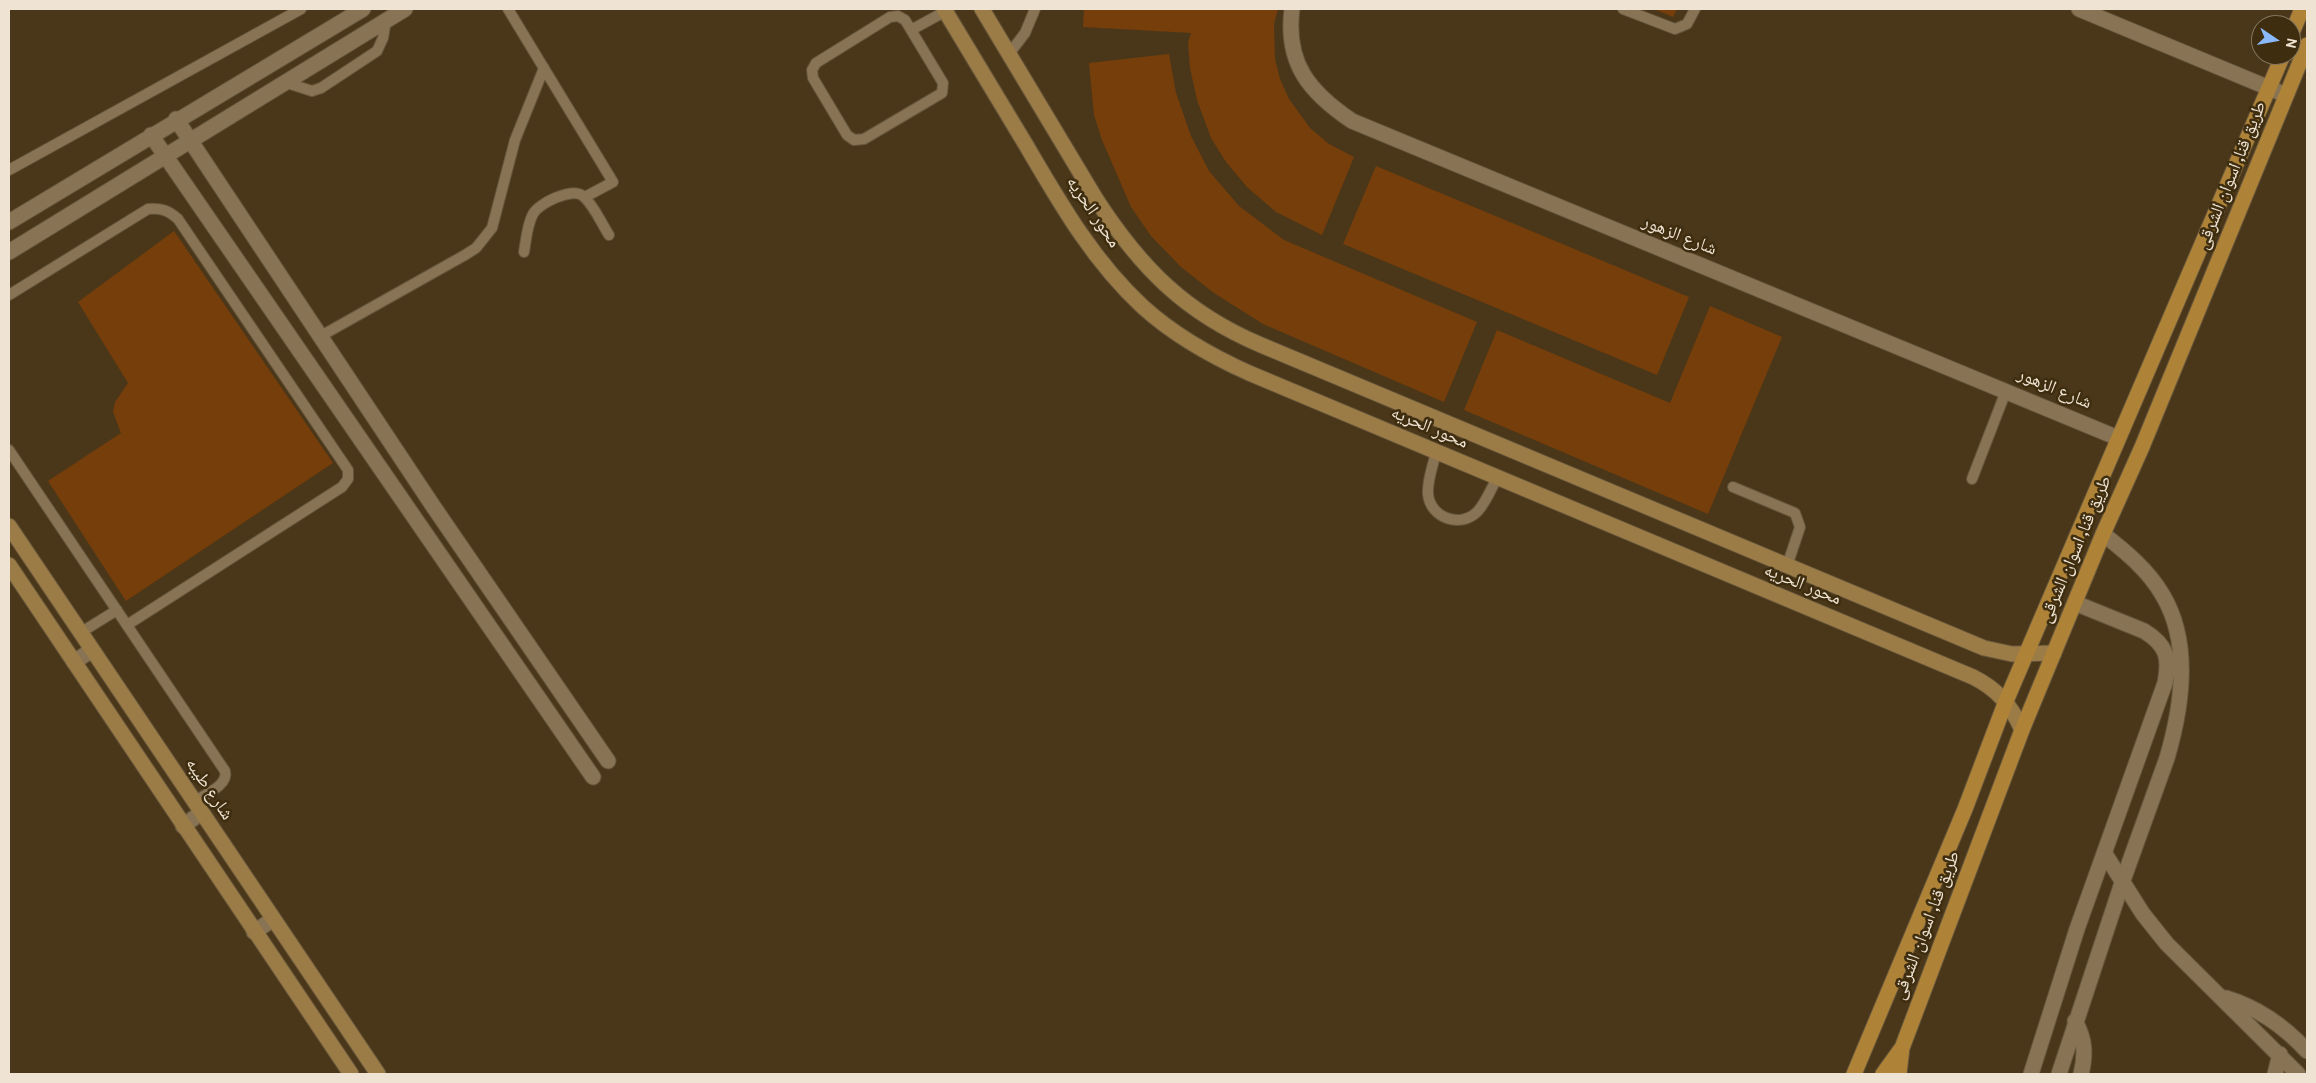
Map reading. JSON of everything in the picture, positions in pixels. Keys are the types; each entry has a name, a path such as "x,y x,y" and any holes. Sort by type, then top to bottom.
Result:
{"main road":[{"name":"محور الحريه","path":"982,9 1096,199 1127,244 1165,286 1210,320 1261,345 1984,648 2026,654 2054,653"},
{"name":"محور الحريه","path":"945,10 1067,214 1116,279 1144,307 1175,332 1229,364 1973,677 1985,683 2006,701 2022,730"},
{"name":"طريق قنا, اسوان الشرقى","path":"1898,1074 1902,1048 2022,730 2307,45"},
{"name":"طريق قنا, اسوان الشرقى","path":"1854,1074 1965,809 2006,701 2278,65"},
{"name":"شارع طيبه","path":"9,526 272,920 378,1074"},
{"path":"9,565 351,1074"},
{"path":"1883,1074 1902,1048"}],"street":[{"path":"9,222 176,119 363,9"},
{"path":"9,252 405,9"},
{"name":"شارع الزهور","path":"1292,9 1293,47 1301,71 1314,92 1352,121 2118,438"},
{"path":"2079,9 2095,12 2268,89 2286,95"},
{"path":"176,119 319,336 608,761"},
{"path":"151,135 593,778"},
{"path":"2031,1074 2077,929 2165,683 2174,671 2180,646 2176,628 2163,594 2139,565 2103,534"},
{"path":"2059,1074 2075,1021 2173,738 2180,702 2174,671 2162,647 2155,638 2144,631 2075,604"},
{"path":"74,662 92,650"},
{"path":"184,826 197,807"},
{"path":"2105,854 2122,883 2167,944 2280,1054 2298,1074"},
{"path":"254,932 272,920"},
{"path":"2221,997 2240,1003 2274,1021 2290,1032 2307,1051"},
{"path":"2075,1021 2084,1043 2085,1055 2081,1074"},
{"path":"2275,1074 2280,1054"}],"lane":[{"path":"9,170 301,9"},
{"path":"508,9 613,182 585,197"},
{"path":"1009,54 1024,33 1035,9"},
{"path":"1622,9 1675,29 1687,24 1695,9"},
{"path":"911,30 945,10"},
{"path":"890,17 902,17 911,30 942,83 942,93 864,139 850,138 813,78 814,66 890,17"},
{"path":"284,82 312,91 321,88 377,51 383,38 386,20"},
{"path":"319,336 465,255 485,239 494,222 515,140 544,68"},
{"path":"524,252 530,222 535,211 564,194 579,193 585,197 609,235"},
{"path":"9,295 148,210 159,208 170,211 178,218 348,470 348,479 342,487 127,625"},
{"path":"1972,479 2006,391"},
{"path":"9,450 224,771 226,775 223,783 197,807"},
{"path":"1436,452 1428,493 1430,502 1442,516 1460,520 1476,513 1497,478"},
{"path":"1733,487 1795,513 1800,526 1787,566"},
{"path":"80,633 117,610"}],"building":[{"path":"1084,9 1278,9 1274,24 1275,59 1280,79 1289,99 1310,128 1329,144 1354,157 1322,235 1276,212 1247,187 1226,162 1211,138 1197,100 1190,68 1188,42 1191,33 1083,27"},
{"path":"1654,9 1677,9 1673,17"},
{"path":"1169,54 1176,93 1191,136 1209,171 1239,206 1284,240 1477,322 1444,402 1263,324 1214,293 1181,267 1151,236 1131,207 1102,140 1094,115 1089,63"},
{"path":"1376,166 1689,297 1657,375 1343,244"},
{"path":"174,231 333,463 126,601 48,481 121,433 113,412 115,402 128,383 78,302"},
{"path":"1710,306 1782,337 1708,514 1464,410 1497,330 1670,403"}]}
